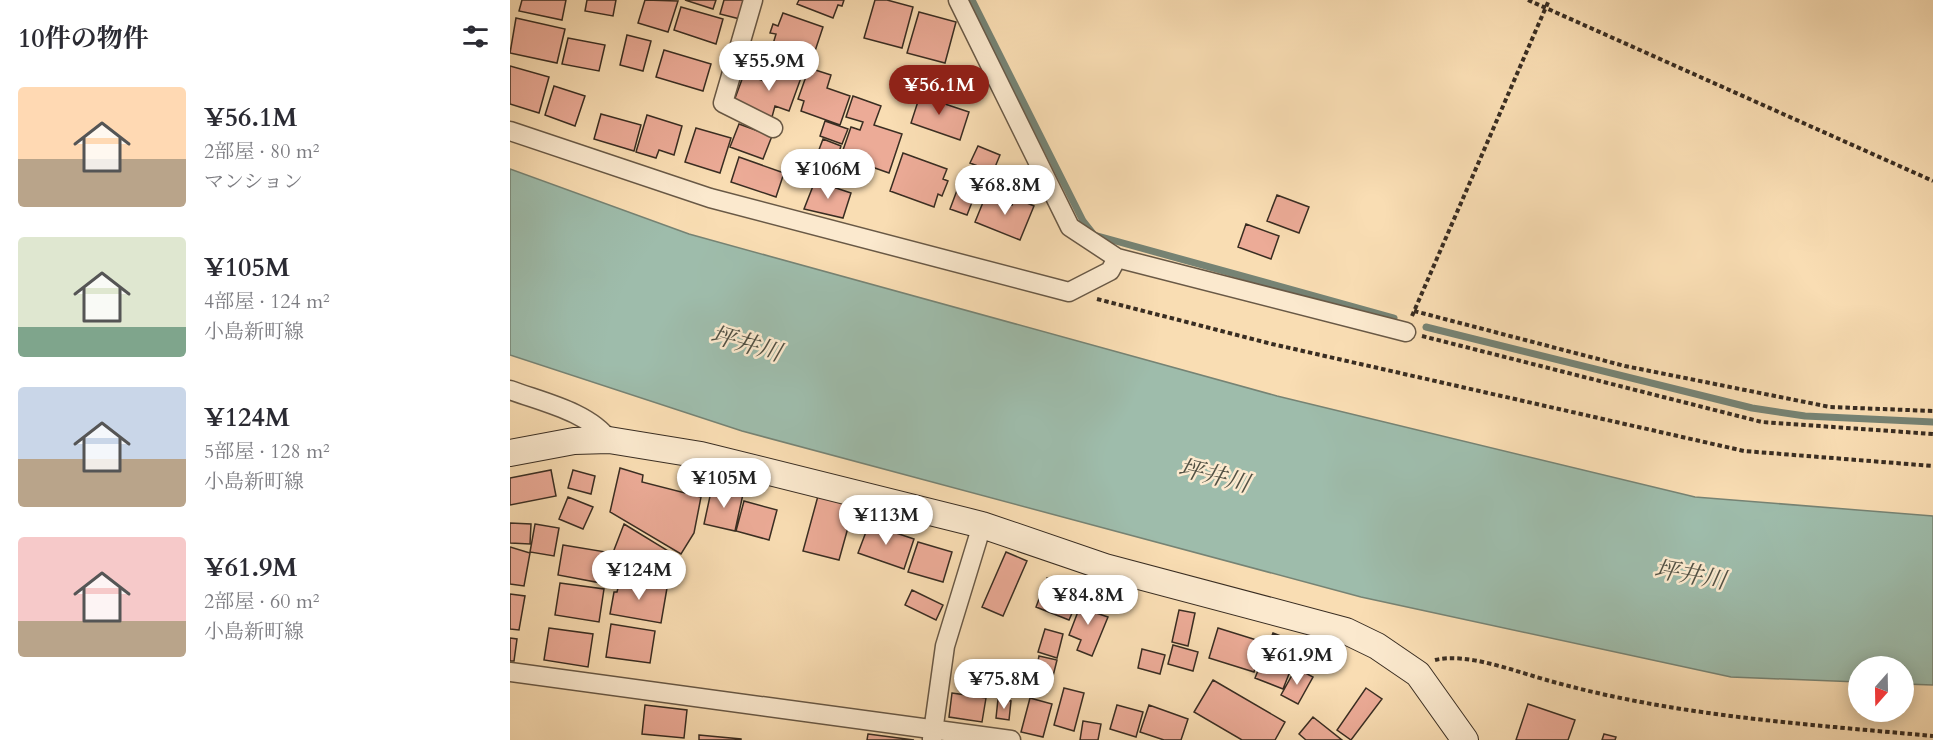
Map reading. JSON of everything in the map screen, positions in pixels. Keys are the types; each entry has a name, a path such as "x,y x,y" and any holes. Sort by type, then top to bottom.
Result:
{"main road":[{"path":"510,453 573,441 609,440 701,455 981,525 1105,567 1346,631 1377,646 1418,674 1465,740"}],"street":[{"path":"753,0 723,103 773,128"},
{"path":"958,0 1070,228 1117,258 1406,332"},
{"path":"510,131 710,198 1069,292 1110,271 1117,258"},
{"path":"510,390 583,419 600,428 609,440"},
{"path":"932,734 945,646 981,525"},
{"path":"510,672 932,734 1011,740"}],"path":[{"path":"1528,0 1933,181"},
{"path":"1549,0 1406,332 1762,422 1933,434"},
{"path":"1069,292 1272,344 1744,451 1933,466"},
{"path":"1414,312 1625,366 1830,407 1933,411"},
{"path":"1418,674 1433,661 1449,657 1495,666 1581,690 1664,707 1736,718 1933,736"}],"water":[{"name":"坪井川","path":"510,169 689,234 1277,396 1695,497 1933,516 1933,685 1914,684 1914,656 1848,656 1848,682 1731,677 1361,597 742,431 510,355"}],"building":[{"path":"522,0 566,0 562,20 519,11"},
{"path":"587,0 616,0 613,16 585,11"},
{"path":"645,0 678,1 668,32 638,23"},
{"path":"685,0 716,0 713,9"},
{"path":"724,0 745,0 740,19 720,14"},
{"path":"799,0 844,0 842,6 838,5 833,18 797,4"},
{"path":"875,0 887,0 913,7 902,48 864,38"},
{"path":"681,7 723,19 716,44 674,30"},
{"path":"919,12 956,22 945,63 907,53"},
{"path":"783,13 823,27 813,57 773,44 776,34 770,33 773,24 778,26"},
{"path":"516,18 565,29 557,63 510,53"},
{"path":"627,35 651,41 643,71 620,65"},
{"path":"568,38 605,45 599,71 562,64"},
{"path":"664,50 711,64 703,91 656,77"},
{"path":"510,66 549,77 539,113 510,104"},
{"path":"776,66 802,75 789,111 775,106 772,117 734,101 744,74 770,83"},
{"path":"809,68 831,75 827,88 850,96 840,125 801,111 804,101 798,99"},
{"path":"554,86 585,96 575,126 545,115"},
{"path":"922,89 944,97 942,103 969,112 960,140 911,123"},
{"path":"853,96 881,106 874,125 902,134 889,173 855,161 858,154 843,150 851,127 860,130 863,122 846,117"},
{"path":"601,114 641,125 634,151 594,139"},
{"path":"647,115 682,126 674,155 659,150 656,158 636,152"},
{"path":"825,121 848,129 842,144 820,136"},
{"path":"739,124 772,136 763,159 730,147"},
{"path":"696,128 731,138 720,173 685,162"},
{"path":"823,139 841,146 836,161 817,155"},
{"path":"978,146 1000,155 993,172 970,163"},
{"path":"903,153 947,169 943,179 948,181 942,196 938,194 934,207 890,191"},
{"path":"739,157 784,173 776,197 731,182"},
{"path":"815,181 851,193 843,218 804,209"},
{"path":"959,185 976,192 967,215 950,209"},
{"path":"986,195 1012,205 1015,198 1034,206 1020,240 975,222"},
{"path":"1277,195 1309,207 1299,233 1267,221"},
{"path":"1246,224 1279,236 1271,259 1238,247"},
{"path":"620,468 643,475 642,482 701,497 694,533 681,554 610,512"},
{"path":"551,470 556,496 510,505 510,478"},
{"path":"573,470 595,476 591,494 568,488"},
{"path":"712,487 743,494 735,531 704,524"},
{"path":"818,496 854,506 839,560 803,551"},
{"path":"568,497 593,507 583,529 559,519"},
{"path":"744,501 777,510 769,540 736,531"},
{"path":"510,523 531,524 530,544 510,543"},
{"path":"535,524 559,528 554,556 530,552"},
{"path":"624,524 670,552 666,572 609,563"},
{"path":"869,524 914,539 904,569 858,553"},
{"path":"918,542 952,552 943,582 908,572"},
{"path":"563,545 606,552 601,583 558,575"},
{"path":"510,547 530,553 524,586 510,584"},
{"path":"1006,552 1027,561 1003,616 982,607"},
{"path":"1047,578 1063,585 1059,595 1077,602 1069,620 1036,607"},
{"path":"620,580 667,588 661,623 610,614 614,592 617,592"},
{"path":"560,583 604,589 599,622 555,615"},
{"path":"912,590 943,605 936,620 905,605"},
{"path":"510,594 525,596 519,630 510,629"},
{"path":"1084,596 1100,602 1096,613 1108,617 1092,656 1077,650 1081,640 1069,635"},
{"path":"1179,610 1195,613 1188,646 1172,642"},
{"path":"611,624 655,631 650,663 606,657"},
{"path":"549,628 593,634 588,667 544,660"},
{"path":"1218,628 1263,642 1254,672 1209,658"},
{"path":"1045,629 1063,634 1057,658 1038,652"},
{"path":"1273,633 1301,644 1283,689 1255,678"},
{"path":"510,638 517,639 514,661 510,661"},
{"path":"1173,645 1198,652 1193,671 1168,664"},
{"path":"1142,649 1165,655 1160,674 1138,668"},
{"path":"1039,656 1057,660 1052,680 1035,676"},
{"path":"1296,668 1313,677 1298,704 1281,695"},
{"path":"1213,680 1285,722 1275,740 1242,740 1194,712"},
{"path":"1064,688 1084,693 1074,731 1054,725"},
{"path":"1366,688 1382,699 1351,740 1337,730"},
{"path":"952,693 986,698 982,722 949,717"},
{"path":"1030,698 1052,704 1043,737 1021,732"},
{"path":"998,699 1011,701 1009,720 996,718"},
{"path":"1528,704 1575,720 1568,740 1516,740"},
{"path":"645,705 687,710 684,738 642,734"},
{"path":"1117,705 1143,712 1136,737 1110,729"},
{"path":"1149,705 1188,719 1181,740 1164,740 1140,732"},
{"path":"1313,717 1342,740 1306,740 1299,734"},
{"path":"1083,721 1101,724 1098,740 1080,740"},
{"path":"868,734 914,740 867,740"},
{"path":"1604,734 1616,737 1615,740 1602,740"},
{"path":"699,735 741,739 741,740 699,740"}],"waterway":[{"path":"972,0 1083,221 1094,235 1394,318"},
{"path":"1426,327 1752,408 1805,416 1933,422"}]}
